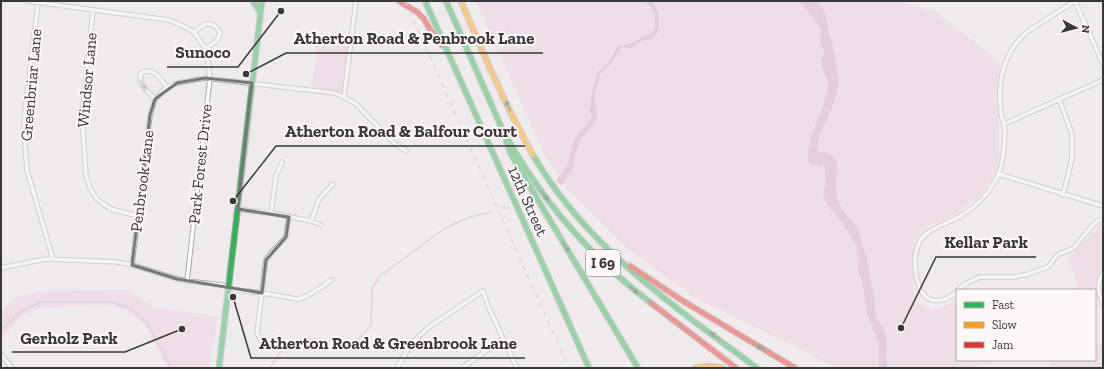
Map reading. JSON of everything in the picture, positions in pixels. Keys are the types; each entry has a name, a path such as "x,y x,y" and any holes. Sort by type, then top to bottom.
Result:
{"main road":[{"path":"253,1 260,14"},
{"path":"219,368 262,1"},
{"path":"399,1 417,12 424,19 431,31 447,50"},
{"name":"12th Street","path":"425,1 589,368"},
{"name":"I 69","path":"446,1 480,81 502,127 530,174 566,224 613,273 736,368"},
{"name":"I 69","path":"461,1 516,123 548,178 568,206 608,251 640,279 757,368"},
{"path":"502,127 510,152 520,170 638,368"},
{"path":"608,251 683,301 795,368"},
{"path":"695,368 706,365 722,368"}],"street":[{"name":"Park Forest Drive","path":"27,1 169,20 194,32 205,48 210,78 187,281"},
{"path":"344,97 356,1"},
{"path":"956,293 952,297 943,300 936,300 926,297 921,291 917,276 915,256 919,240 928,231 949,222 971,209 986,195 999,174 1004,152 1004,124 1001,113 1000,88 1003,70 1009,54 1027,32 1075,1 1103,64"},
{"name":"Greenbriar Lane","path":"38,2 24,119 25,144 27,170 53,259"},
{"name":"Windsor Lane","path":"93,10 82,116 86,175 90,188 96,198 102,203 111,209 138,216"},
{"path":"194,32 205,24 212,24 216,27 220,33 218,40 205,48"},
{"path":"168,88 153,72 149,70 141,73 140,79 142,86 155,99 176,83 187,80 210,78 335,93 355,103 395,144 406,151"},
{"path":"1004,124 1103,80"},
{"name":"Penbrook Lane","path":"132,265 150,115 155,99"},
{"path":"1059,99 1072,134 1072,160 1064,195"},
{"path":"271,213 276,176 282,162"},
{"path":"999,174 1103,206"},
{"path":"311,221 319,199 333,184"},
{"path":"238,209 271,213 311,221 321,225"},
{"path":"263,345 258,333 266,260 271,252 286,237 289,217"},
{"path":"960,289 967,283 980,278 1014,277 1048,267 1057,255 1074,248 1097,221 1103,219"},
{"path":"1,268 45,259 117,262 132,265 177,279 222,285 235,290 297,299 302,299 331,280"},
{"path":"1103,273 1098,291 1103,304"},
{"path":"397,368 411,344 429,327 484,291 488,306 517,368"},
{"path":"462,368 503,340"},
{"path":"1,354 12,368"}],"highlighted area":[{"path":"205,78 252,83 238,209 289,217 286,237 266,260 262,293 177,279 132,265 150,115 155,99 177,83"}],"shaded area":[{"path":"476,1 897,1 935,11 1001,63 996,98 999,126 999,161 994,176 983,193 963,210 947,219 926,227 919,235 915,242 913,251 914,300 931,310 946,306 956,299 956,361 995,361 969,368 835,368 797,347 698,300 628,249 567,189 544,154"},
{"path":"644,1 652,1 658,12 659,26 657,33 651,39 642,41 632,48 622,47 609,66 600,75 595,93 596,120 580,140 575,155 574,167 561,186 556,180 562,174 568,163 572,146 578,134 588,122 592,113 589,112 593,87 598,72 612,57 617,47 636,41 652,32 655,28 653,11"},
{"path":"799,1 816,1 825,12 828,31 832,41 839,80 833,106 819,137 817,150 829,154 837,161 836,164 838,169 836,177 836,195 840,206 858,229 866,255 874,297 876,318 883,327 886,336 887,368 879,368 879,343 867,314 862,281 858,270 859,258 855,243 843,224 827,204 823,192 826,185 824,165 819,167 808,161 810,142 826,96 828,83 821,65 824,53 820,41 821,29"},
{"path":"317,43 348,46 342,91 312,88"},
{"path":"1103,223 1103,268 1097,280 1095,289 1075,289 1078,284 1067,260 1099,225"},
{"path":"128,290 154,307 217,316 215,341 211,350 211,368 167,368 145,325 125,309 99,305 38,308 19,318 1,340 1,312 16,297 40,291"},
{"path":"1103,343 1103,368 1054,368 1048,361 1096,361 1096,346"}],"waterway":[{"path":"523,204 528,197"},
{"path":"502,208 510,208"},
{"path":"270,368 279,354 290,343 305,339 351,342 360,338 371,325 372,288 379,277 445,228 470,217 491,212"},
{"path":"1,330 23,310 41,302 109,302 130,308 146,322 172,368"}],"railway":[{"path":"405,1 569,368"}],"traffic: fast":[{"path":"253,1 260,12"},
{"path":"219,368 262,1"},
{"path":"425,1 589,368"},
{"path":"446,1 502,129 532,178 549,202 586,245 628,285 651,303"},
{"path":"506,141 520,170 638,368"},
{"path":"533,155 554,188 605,246 664,298 757,368"}],"traffic: slow":[{"path":"461,1 504,98 533,155"},
{"path":"695,368 708,366 722,368"}],"traffic: jam":[{"path":"399,1 417,12 424,19 442,45"},
{"path":"630,266 683,301 795,368"},
{"path":"651,303 736,368"}],"place":[{"name":"Sunoco","path":"281,11"},
{"name":"Atherton Road & Penbrook Lane","path":"246,74"},
{"name":"Atherton Road & Balfour Court","path":"233,201"},
{"name":"Atherton Road & Greenbrook Lane","path":"233,297"},
{"name":"Kellar Park","path":"901,328"},
{"name":"Gerholz Park","path":"182,329"}]}
